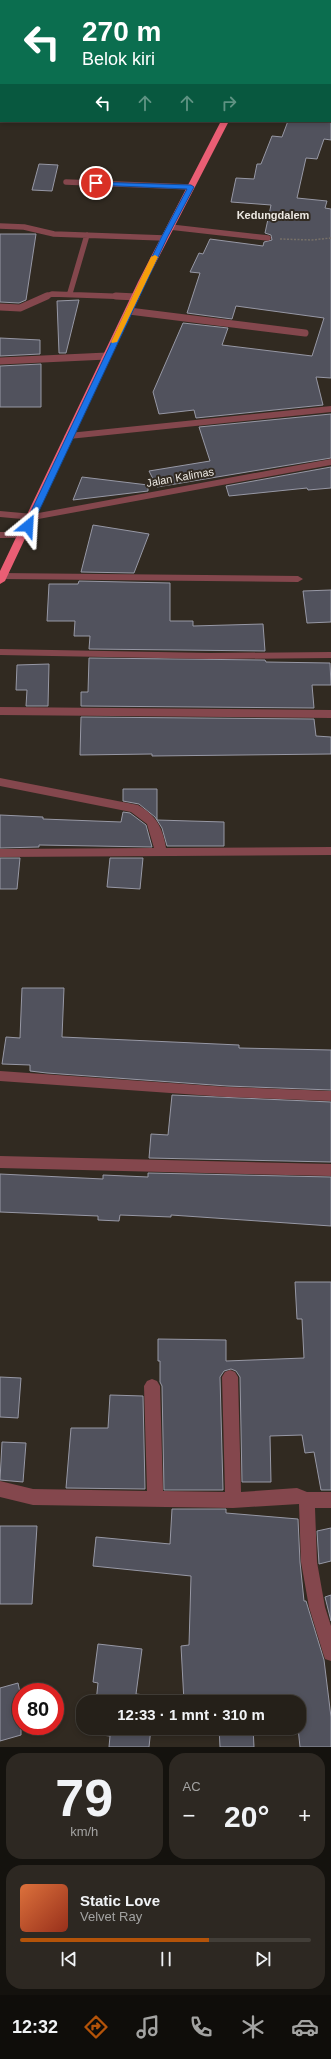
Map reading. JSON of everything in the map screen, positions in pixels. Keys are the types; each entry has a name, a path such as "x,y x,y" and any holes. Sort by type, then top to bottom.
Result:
{"highway":[{"path":"1,578 33,517 69,436 164,238 224,122"}],"street":[{"path":"69,436 331,409"},
{"name":"Jalan Kalimas","path":"0,514 33,517 331,462"},
{"path":"0,535 23,535"},
{"path":"1,578 298,579"},
{"path":"0,652 210,656 331,655"},
{"path":"0,711 331,714"},
{"path":"0,782 134,808 147,815 154,822 161,853"},
{"path":"0,853 331,851"},
{"path":"0,1076 227,1092 331,1096"},
{"path":"0,1162 331,1170"},
{"path":"230,1377 232,1500"},
{"path":"152,1386 155,1498"},
{"path":"0,1489 33,1497 232,1500 297,1496 307,1500 331,1500"},
{"path":"307,1500 309,1562 317,1607 331,1653"}],"lane":[{"path":"66,182 191,187"},
{"path":"0,226 24,227 54,234 164,238"},
{"path":"170,227 268,238"},
{"path":"70,294 87,236"},
{"path":"0,307 20,308 52,294 136,297"},
{"path":"129,311 305,333"},
{"path":"0,361 107,356"}],"path":[{"path":"268,238 312,240 331,238"}],"building":[{"path":"288,122 331,122 331,140 324,139 317,159 306,158 297,198 327,201 325,208 331,209 331,378 316,377 323,405 196,418 194,410 159,414 153,392 183,323 228,328 222,345 312,356 324,318 236,306 232,319 187,313 200,273 190,272 199,253 203,254 210,239 263,246 264,242 272,240 271,235 265,233 271,205 231,202 236,178 254,179 257,164 261,164 272,136 282,137"},
{"path":"39,164 58,165 52,191 32,190"},
{"path":"0,234 36,234 26,300 19,303 0,302"},
{"path":"79,300 66,353 59,353 57,301"},
{"path":"0,338 40,340 40,354 0,356"},
{"path":"41,364 41,407 0,407 0,366"},
{"path":"331,414 331,458 157,487 149,471 210,461 199,427"},
{"path":"331,467 331,488 308,490 307,488 229,496 226,486"},
{"path":"82,477 148,485 148,491 73,500"},
{"path":"93,525 149,534 134,573 81,572"},
{"path":"79,581 170,583 170,621 193,621 193,626 263,624 265,651 89,649 90,636 74,636 75,621 47,621 49,584 78,584"},
{"path":"331,590 331,622 307,623 303,591"},
{"path":"89,658 265,660 266,662 330,663 331,685 312,685 314,708 81,706 81,692 88,692"},
{"path":"49,664 48,706 26,706 27,690 16,690 17,665"},
{"path":"81,717 314,719 316,736 331,737 331,754 152,756 152,754 80,755"},
{"path":"123,789 157,789 157,820 224,822 224,846 167,846 162,828 155,817 139,804 123,801"},
{"path":"123,812 130,813 146,825 152,847 39,845 39,847 0,848 0,815 43,817 43,819 121,822"},
{"path":"0,858 20,858 17,889 0,889"},
{"path":"110,858 143,858 140,889 107,887"},
{"path":"22,988 64,988 62,1037 239,1045 239,1048 331,1050 331,1090 227,1086 47,1073 30,1071 30,1065 2,1064 6,1037 20,1038"},
{"path":"172,1095 331,1102 331,1162 149,1158 151,1134 168,1135"},
{"path":"148,1173 331,1177 331,1226 171,1215 171,1217 120,1215 119,1221 98,1220 98,1216 0,1212 0,1174 103,1179 103,1175 148,1177"},
{"path":"295,1282 331,1282 331,1490 321,1490 314,1452 305,1453 302,1435 270,1436 271,1482 242,1482 240,1377 236,1371 231,1369 224,1371 220,1377 223,1490 164,1490 162,1386 160,1382 160,1361 158,1361 158,1339 226,1340 226,1361 304,1358 302,1319 297,1319"},
{"path":"0,1377 21,1378 18,1418 0,1417"},
{"path":"110,1395 143,1396 145,1489 66,1488 71,1428 108,1428"},
{"path":"2,1442 26,1443 23,1482 0,1480"},
{"path":"172,1509 226,1509 226,1513 298,1519 304,1601 306,1601 324,1660 331,1717 331,1747 300,1747 299,1735 306,1735 306,1695 184,1695 181,1646 189,1645 191,1576 93,1566 96,1537 170,1544"},
{"path":"0,1526 37,1526 32,1604 0,1604"},
{"path":"331,1528 331,1561 319,1564 317,1531"},
{"path":"331,1595 331,1621 325,1597"},
{"path":"98,1644 142,1649 136,1694 144,1695 97,1695 98,1683 93,1682"},
{"path":"12,1685 12,1735 21,1735 0,1741 0,1688"},
{"path":"102,1735 150,1735 149,1747 109,1747 110,1736"},
{"path":"219,1735 253,1735 254,1747 220,1747"}],"slow traffic":[{"path":"114,342 155,257"}],"district":[{"name":"Kedungdalem","path":"273,215"}],"route":[{"path":"28,526 69,436 164,238 191,187 96,183"}]}
